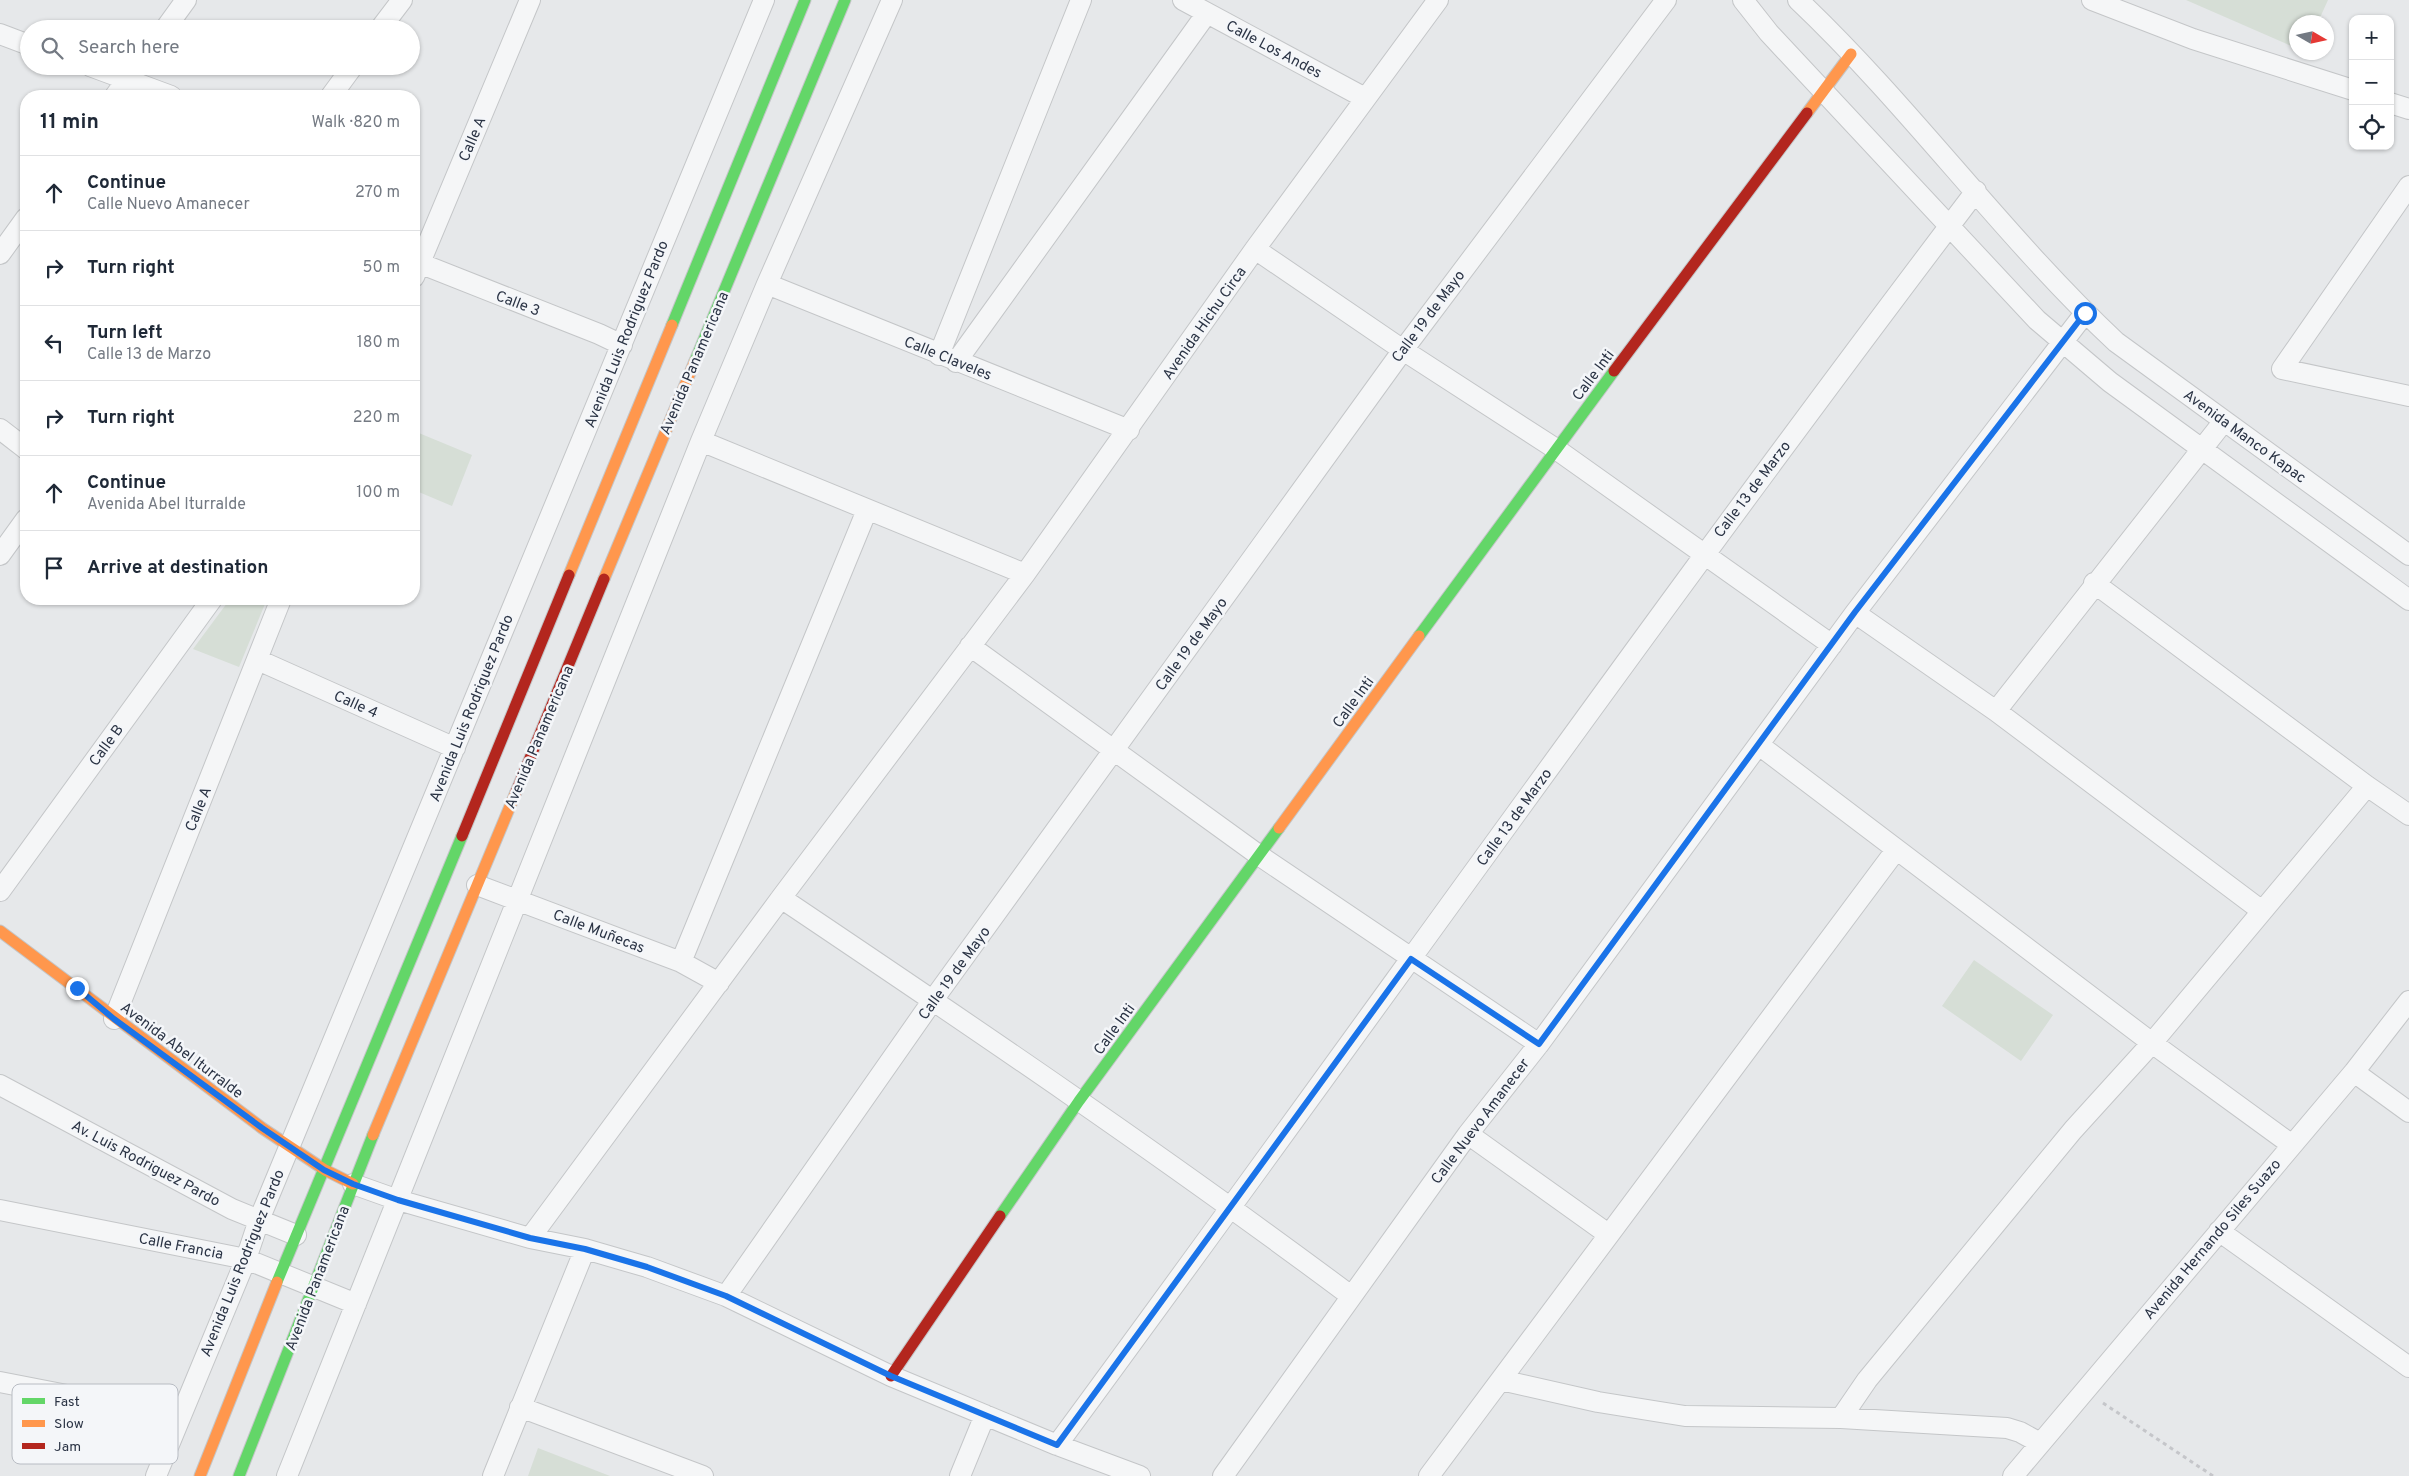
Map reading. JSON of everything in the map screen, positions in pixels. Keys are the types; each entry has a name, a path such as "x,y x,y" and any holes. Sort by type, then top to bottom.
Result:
{"main road":[{"path":"200,1476 296,1235 805,0"},
{"name":"Avenida Panamericana","path":"239,1476 353,1184 845,0"},
{"name":"Calle Inti","path":"891,1376 1079,1101 1556,449 1851,54"},
{"name":"Avenida Abel Iturralde","path":"0,931 40,959 114,1019 290,1146 324,1170 353,1184"}],"street":[{"path":"172,20 186,0"},
{"path":"387,20 402,0"},
{"name":"Calle A","path":"420,259 530,0"},
{"name":"Avenida Luis Rodriguez Pardo","path":"180,1417 246,1259 259,1220 764,0"},
{"path":"287,1476 701,441 767,284 892,0"},
{"path":"948,358 1081,0"},
{"name":"Calle Los Andes","path":"1183,0 1365,98"},
{"name":"Avenida Hichu Circa","path":"530,1238 781,898 1025,574 1255,249 1438,0"},
{"name":"Calle 19 de Mayo","path":"726,1296 934,1000 1403,350 1666,0"},
{"path":"1743,0 1769,32 2037,320 2110,382 2409,600"},
{"name":"Avenida Manco Kapac","path":"1798,0 1896,100 2085,313 2116,342 2409,555"},
{"path":"2092,0 2193,38 2349,89"},
{"path":"948,358 1207,13"},
{"path":"0,34 20,42"},
{"path":"119,90 131,75"},
{"path":"135,75 161,90"},
{"path":"335,90 346,75"},
{"path":"2394,103 2409,109"},
{"path":"2409,186 2282,369 2409,396"},
{"name":"Calle 13 de Marzo","path":"1057,1445 1232,1207 1704,553 1976,191"},
{"path":"0,254 20,226"},
{"path":"1255,249 1403,350 1556,449 1832,645"},
{"name":"Calle 3","path":"420,269 599,334 622,345"},
{"name":"Calle Claveles","path":"767,284 1128,430"},
{"name":"Calle Nuevo Amanecer","path":"1223,1476 1468,1134 1539,1044 1855,612 2085,313"},
{"path":"1996,711 2094,583 2224,421"},
{"path":"0,429 20,444"},
{"path":"701,441 1025,574"},
{"path":"681,962 867,510"},
{"path":"0,555 20,527"},
{"path":"2094,583 2367,786 2409,815"},
{"name":"Calle B","path":"0,891 208,605"},
{"name":"Calle A","path":"114,1019 279,605"},
{"path":"1855,612 1996,711 2262,911"},
{"path":"970,646 1260,856 1539,1044"},
{"name":"Calle 4","path":"258,660 455,748"},
{"path":"1759,745 2152,1043 2292,1145"},
{"path":"1841,1418 1867,1380 2073,1130 2152,1043 2367,786"},
{"path":"1429,1476 1896,850"},
{"name":"Calle Muñecas","path":"477,885 681,962 719,983"},
{"path":"781,898 934,1000 1232,1207 1351,1296"},
{"name":"Avenida Hernando Siles Suazo","path":"2014,1476 2084,1390 2354,1072 2409,1000"},
{"path":"2354,1072 2409,1112"},
{"name":"Av. Luis Rodriguez Pardo","path":"0,1085 232,1209 296,1235"},
{"path":"1468,1134 1608,1234"},
{"path":"353,1184 398,1200 530,1238 585,1249 647,1267 726,1296 891,1376 1057,1445 1139,1476"},
{"name":"Calle Francia","path":"0,1210 246,1259 356,1304"},
{"path":"2219,1231 2409,1367"},
{"path":"493,1476 585,1249"},
{"path":"1501,1380 1598,1402 1686,1416 1841,1418 2006,1428 2020,1432 2040,1443"},
{"path":"520,1407 694,1474"},
{"path":"960,1476 985,1415"},
{"path":"178,1422 180,1417"},
{"path":"156,1476 161,1464"}],"path":[{"path":"2084,1390 2213,1476"}],"shaded area":[{"path":"2186,0 2328,0 2321,15 2289,15 2289,45"},
{"path":"420,433 472,455 452,506 420,493"},
{"path":"226,605 265,605 239,667 193,649"},
{"path":"1974,960 2053,1015 2021,1061 1942,1006"},
{"path":"538,1448 610,1476 528,1476"}],"traffic: fast":[{"path":"672,325 805,0"},
{"path":"695,361 845,0"},
{"path":"1419,636 1614,371"},
{"path":"1000,1216 1079,1101 1279,828"},
{"path":"277,1282 462,836"},
{"path":"239,1476 373,1135"}],"traffic: slow":[{"path":"1807,113 1851,54"},
{"path":"569,575 672,325"},
{"path":"604,579 695,361"},
{"path":"1279,828 1419,636"},
{"path":"373,1135 516,792"},
{"path":"0,931 262,1128 325,1170 353,1184"},
{"path":"200,1476 277,1282"}],"traffic: jam":[{"path":"1614,371 1807,113"},
{"path":"462,836 569,575"},
{"path":"516,792 604,579"},
{"path":"891,1376 1000,1216"}],"route":[{"path":"77,988 114,1019 262,1128 324,1170 353,1184 398,1200 530,1238 585,1249 647,1267 726,1296 891,1376 1057,1445 1411,959 1539,1044 1855,612 2085,313"}]}
